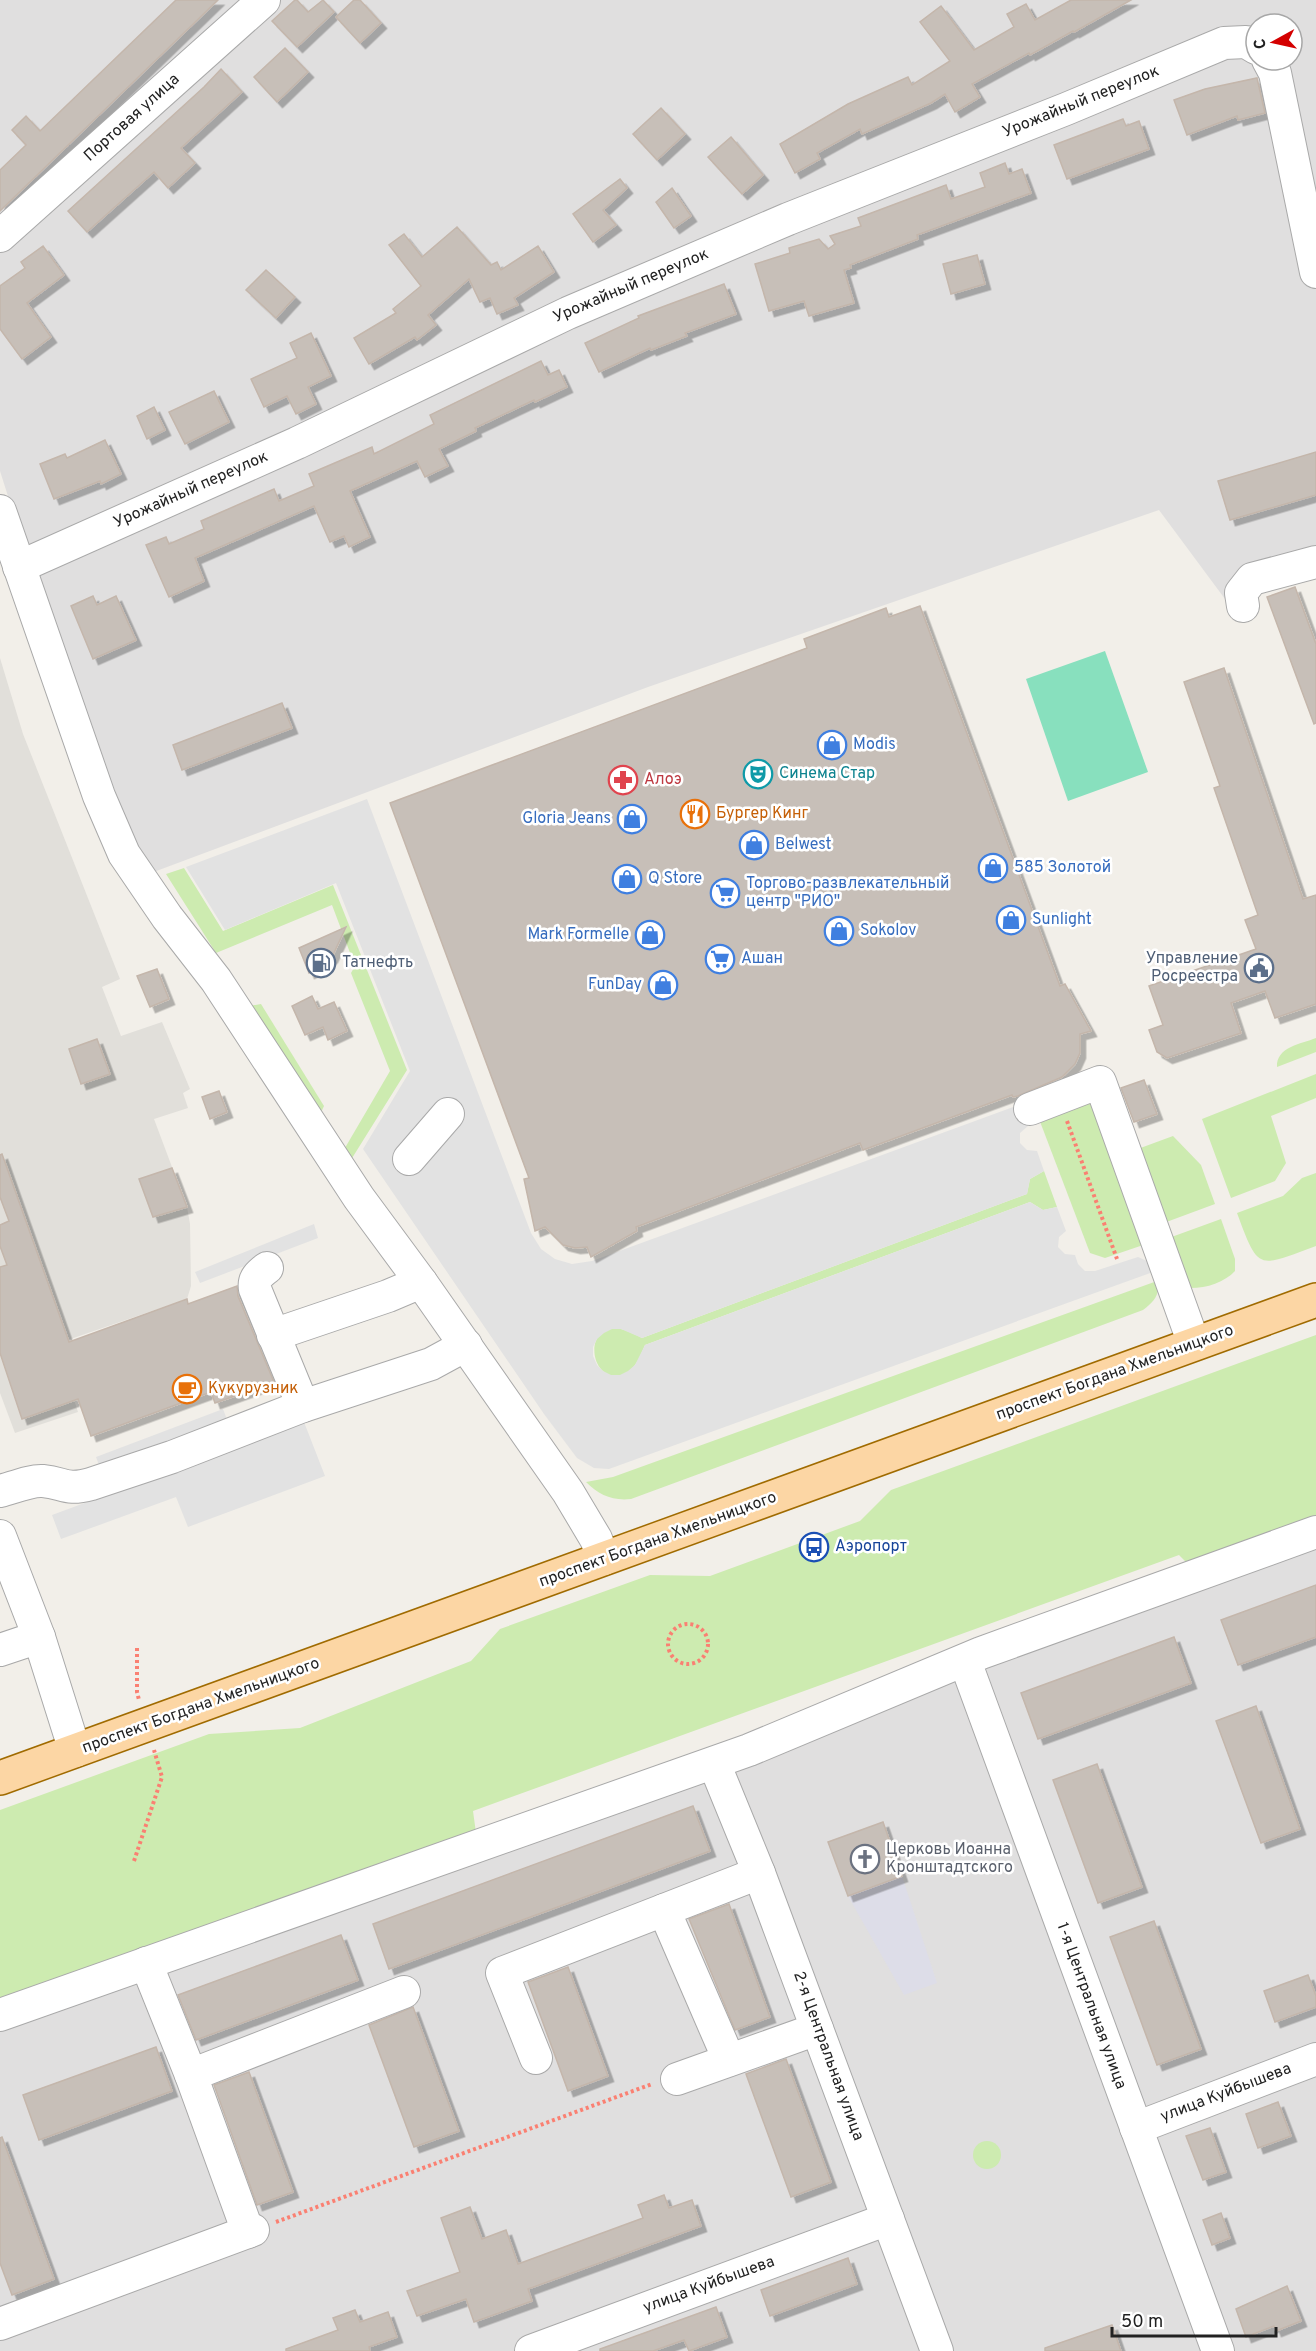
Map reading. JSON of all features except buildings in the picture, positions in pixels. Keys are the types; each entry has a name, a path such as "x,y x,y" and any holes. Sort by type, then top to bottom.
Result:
{"main road":[{"name":"проспект Богдана Хмельницкого","path":"0,1778 1316,1300"}],"street":[{"name":"Портовая улица","path":"0,236 264,0"},
{"name":"Урожайный переулок","path":"19,567 297,443 567,313 777,224 1066,109 1224,43 1244,42"},
{"path":"1274,72 1316,272"},
{"path":"0,511 99,796 124,854 167,917 216,980 359,1198 422,1282 568,1492 596,1539 604,1559"},
{"path":"1243,606 1241,593 1252,579 1316,562"},
{"path":"1044,1104 1100,1082 1137,1252 1194,1344"},
{"path":"409,1159 448,1114"},
{"path":"267,1268 257,1276 254,1283 303,1406"},
{"path":"273,1335 422,1282"},
{"path":"0,1491 42,1480 65,1487 78,1488 91,1484 172,1457 303,1406 431,1364 466,1345"},
{"path":"0,2015 714,1763 981,1653 1316,1532"},
{"path":"0,1536 39,1637 75,1751"},
{"path":"0,1650 39,1637"},
{"name":"1-я Центральная улица","path":"965,1661 1218,2351"},
{"name":"2-я Центральная улица","path":"714,1763 818,2028 937,2351"},
{"path":"536,2058 502,1973 759,1873"},
{"path":"664,1910 729,2060"},
{"path":"0,2324 251,2231 146,1963"},
{"path":"191,2075 404,1992"},
{"path":"678,2079 818,2028"},
{"name":"улица Куйбышева","path":"1136,2128 1316,2059"},
{"name":"улица Куйбышева","path":"531,2351 888,2219"}],"path":[{"path":"1044,1104 1137,1252"},
{"path":"694,1625 706,1636 708,1644 706,1652 694,1663 679,1662 669,1650 669,1637 678,1627 694,1625"},
{"path":"251,2231 674,2076 678,2079"}],"shaded area":[{"path":"0,0 1316,0 1316,573 1225,599 1159,510 648,687 143,876 90,754 0,471"},
{"path":"0,658 23,734 120,979 102,987 121,1036 162,1022 190,1089 183,1093 188,1108 154,1119 187,1207 190,1224 191,1286 187,1299 56,1344 78,1412 15,1433 0,1393"},
{"path":"367,799 531,1233 541,1249 555,1259 572,1264 592,1261 1019,1105 1028,1126 1020,1133 1020,1143 1027,1150 1037,1151 1044,1171 1030,1179 1027,1194 642,1338 621,1329 612,1329 597,1339 593,1347 593,1356 603,1371 611,1375 620,1375 635,1365 645,1345 1030,1202 1043,1210 1057,1207 1066,1231 1059,1237 1058,1247 1065,1254 1075,1255 1078,1264 1085,1271 1095,1271 1138,1257 1147,1261 1153,1272 609,1469 594,1468 577,1458 544,1414 363,1149 410,1071 336,883 225,930 186,867"},
{"path":"314,1224 318,1238 200,1283 195,1272"},
{"path":"223,1409 229,1425 102,1473 96,1457"},
{"path":"304,1422 325,1476 188,1527 176,1497 61,1539 52,1515"},
{"path":"1316,1534 1316,2351 0,2351 0,2011"},
{"path":"902,1876 937,1983 904,1995 848,1896"}],"green space":[{"path":"1105,651 1148,772 1068,801 1026,679"},
{"path":"184,868 223,931 333,885 407,1070 349,1163 342,1153 390,1071 351,973 355,966 332,905 216,953 166,874"},
{"path":"261,1004 324,1106 319,1117 249,1006"},
{"path":"1316,1038 1316,1052 1277,1067 1281,1055 1290,1047"},
{"path":"1316,1074 1316,1098 1271,1116 1286,1163 1275,1181 1231,1198 1202,1119"},
{"path":"1100,1096 1152,1242 1105,1258 1090,1253 1036,1111"},
{"path":"1173,1136 1201,1165 1215,1204 1161,1224 1135,1150"},
{"path":"1044,1171 1057,1207 1043,1210 1030,1202 645,1345 636,1363 628,1372 616,1376 606,1373 599,1366 595,1356 595,1345 599,1336 607,1330 621,1329 642,1338 1027,1194 1030,1179"},
{"path":"1316,1173 1316,1246 1271,1261 1263,1260 1250,1246 1237,1213 1283,1196 1302,1178"},
{"path":"1221,1219 1235,1259 1235,1271 1225,1279 1213,1284 1187,1288 1166,1239"},
{"path":"1157,1281 1157,1294 1143,1310 631,1499 606,1496 586,1482 613,1477"},
{"path":"1316,1335 1316,1525 1194,1570 1179,1555 473,1811 476,1833 0,2005 0,1810 209,1734 300,1728 471,1661 500,1629 650,1575 710,1576 860,1521 891,1490"},
{"path":"987,2141 997,2145 1001,2155 997,2165 987,2169 977,2165 973,2155 977,2145"}],"place":[{"name":"Modis","path":"832,745"},
{"name":"Синема Стар","path":"758,774"},
{"name":"Алоэ","path":"623,780"},
{"name":"Бургер Кинг","path":"695,814"},
{"name":"Gloria Jeans","path":"632,819"},
{"name":"Belwest","path":"754,845"},
{"name":"585 Золотой","path":"993,868"},
{"name":"Q Store","path":"627,879"},
{"name":"Торгово-развлекательный центр \"РИО\"","path":"725,893"},
{"name":"Sunlight","path":"1011,920"},
{"name":"Sokolov","path":"839,931"},
{"name":"Mark Formelle","path":"650,935"},
{"name":"Ашан","path":"720,959"},
{"name":"Татнефть","path":"321,963"},
{"name":"Управление Росреестра","path":"1259,968"},
{"name":"FunDay","path":"663,985"},
{"name":"Кукурузник","path":"187,1389"},
{"name":"Аэропорт","path":"814,1547"},
{"name":"Церковь Иоанна Кронштадтского","path":"865,1859"}]}
